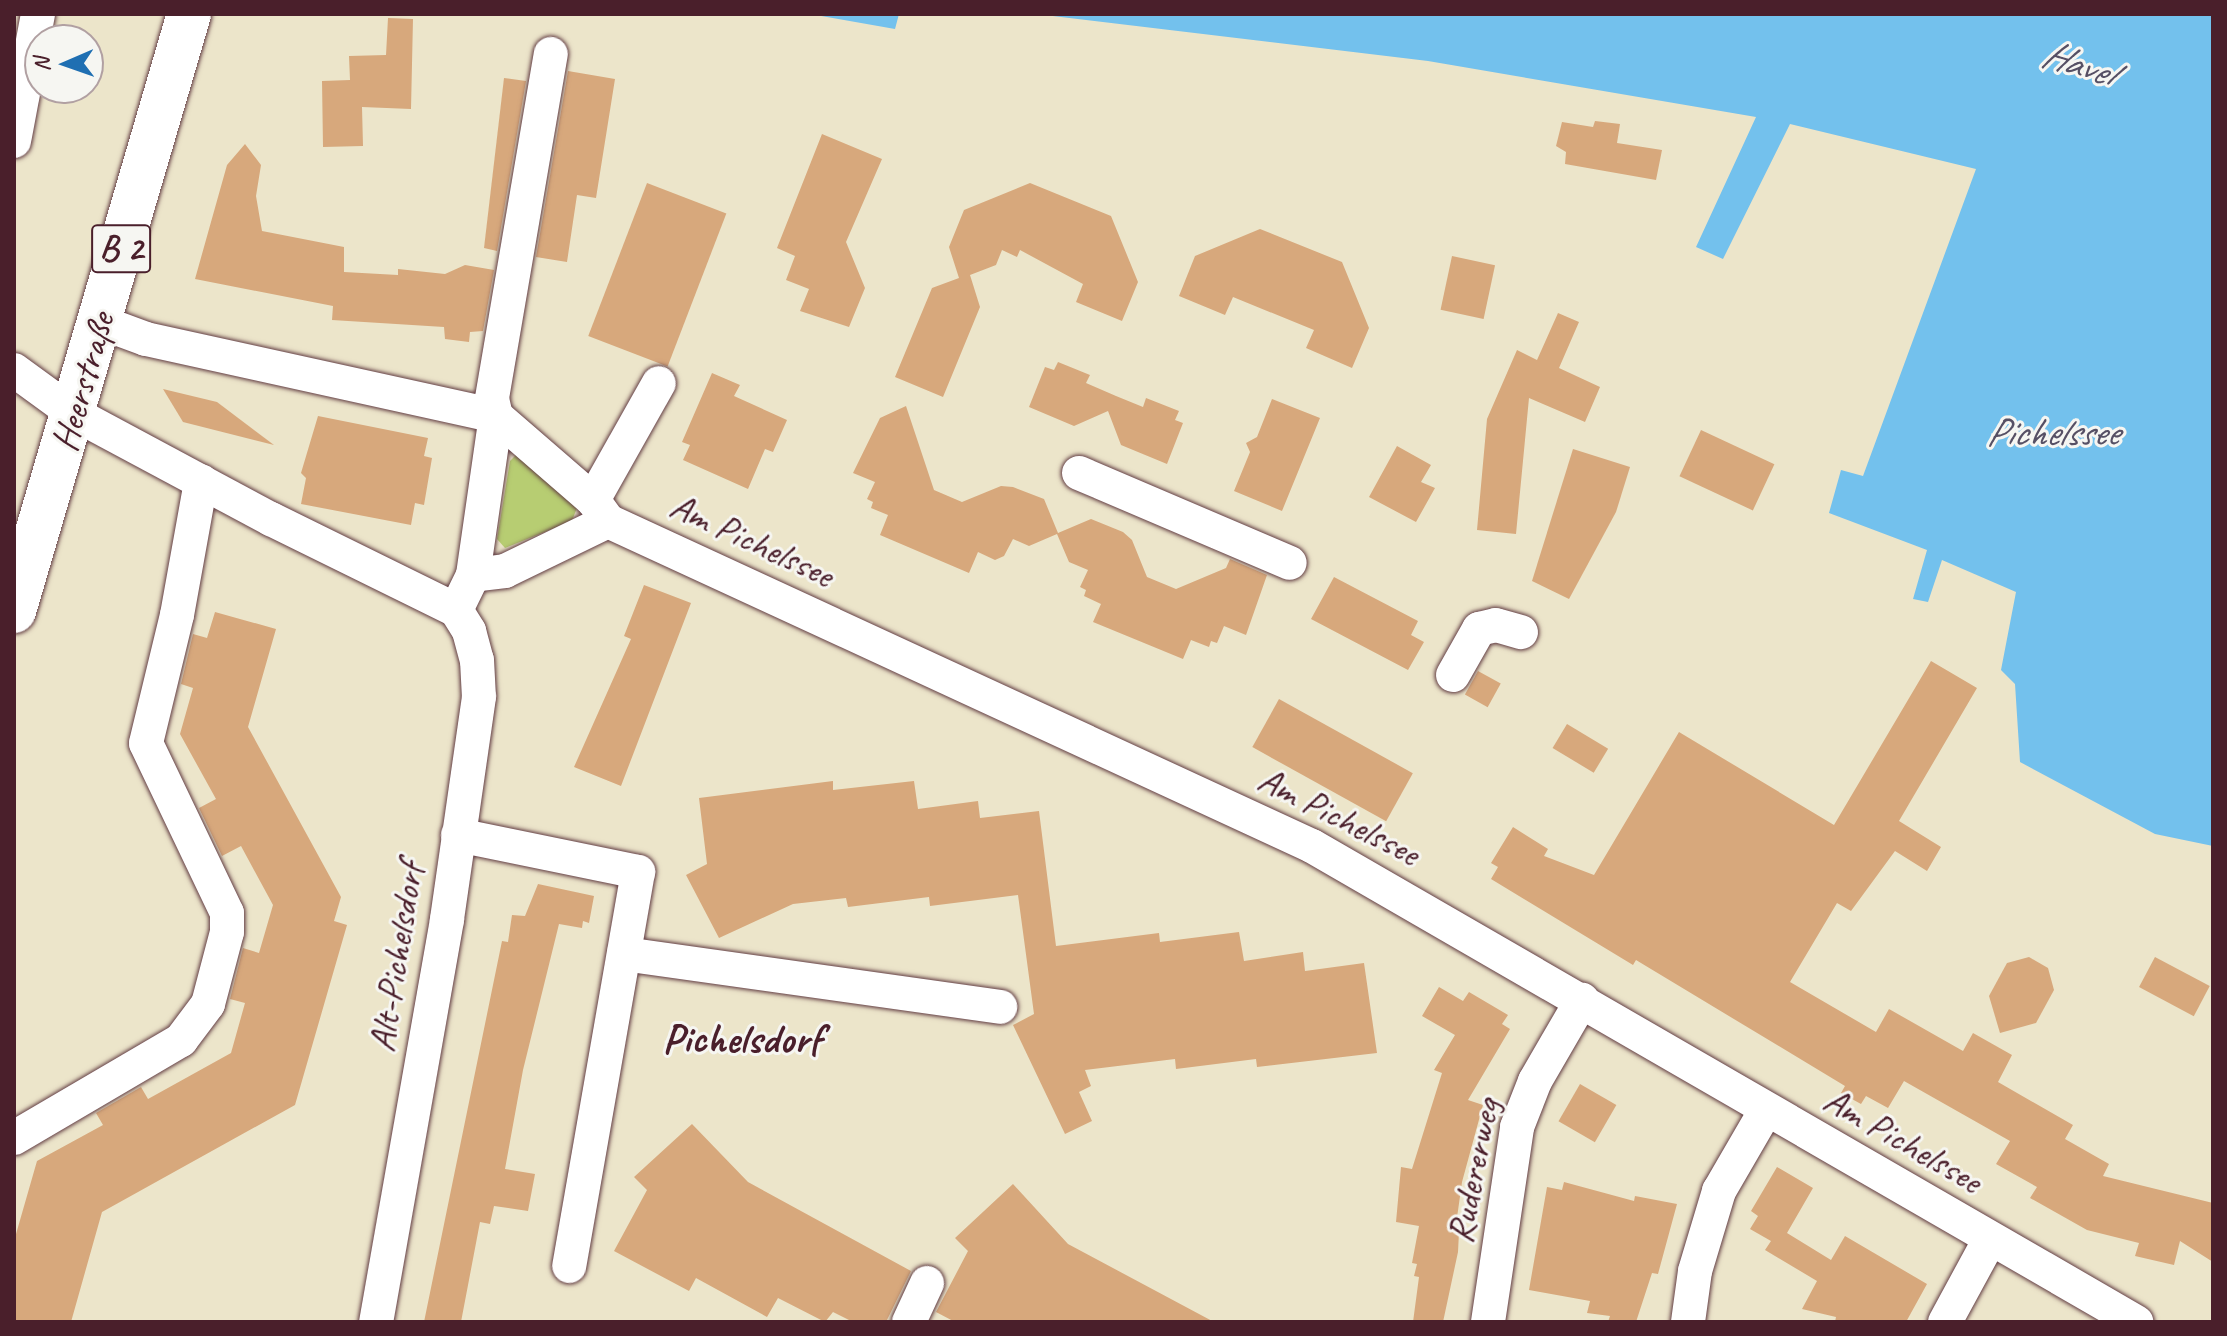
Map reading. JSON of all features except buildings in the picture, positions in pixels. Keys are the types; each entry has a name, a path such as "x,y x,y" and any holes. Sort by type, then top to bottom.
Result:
{"main road":[{"name":"Heerstraße","path":"14,611 189,14"}],"street":[{"path":"14,141 38,14"},
{"path":"14,370 73,413 456,610 473,575 496,416 492,398 551,54"},
{"path":"100,322 146,339 496,416"},
{"path":"473,575 505,571 600,511 659,383"},
{"name":"Am Pichelssee","path":"496,416 600,511 1312,846 2136,1322"},
{"path":"1079,473 1290,563"},
{"path":"14,1138 181,1040 208,1004 227,932 227,913 146,743 177,615 201,481"},
{"name":"Alt-Pichelsdorf","path":"376,1322 479,697 474,647 456,610"},
{"path":"1453,675 1479,629 1496,625 1521,632"},
{"path":"458,835 638,872 569,1266"},
{"path":"624,954 1000,1007"},
{"name":"Rudererweg","path":"1488,1322 1517,1127 1535,1081 1582,1000"},
{"path":"1688,1322 1695,1271 1719,1191 1766,1110"},
{"path":"1945,1322 1990,1239"},
{"path":"909,1322 927,1283"}],"green space":[{"path":"517,454 579,502 572,521 505,548 497,539 510,461"}],"water":[{"path":"810,14 899,14 895,29"},
{"name":"Pichelssee","path":"1036,14 2213,14 2213,846 2155,834 2020,762 2015,684 2001,670 2016,592 1942,560 1928,602 1913,599 1927,550 1829,513 1841,470 1863,476 1976,169 1790,124 1723,259 1696,247 1756,117 1428,61"}],"district":[{"name":"Pichelsdorf","path":"742,1039"}],"water label":[{"name":"Havel","path":"2078,63"}]}
